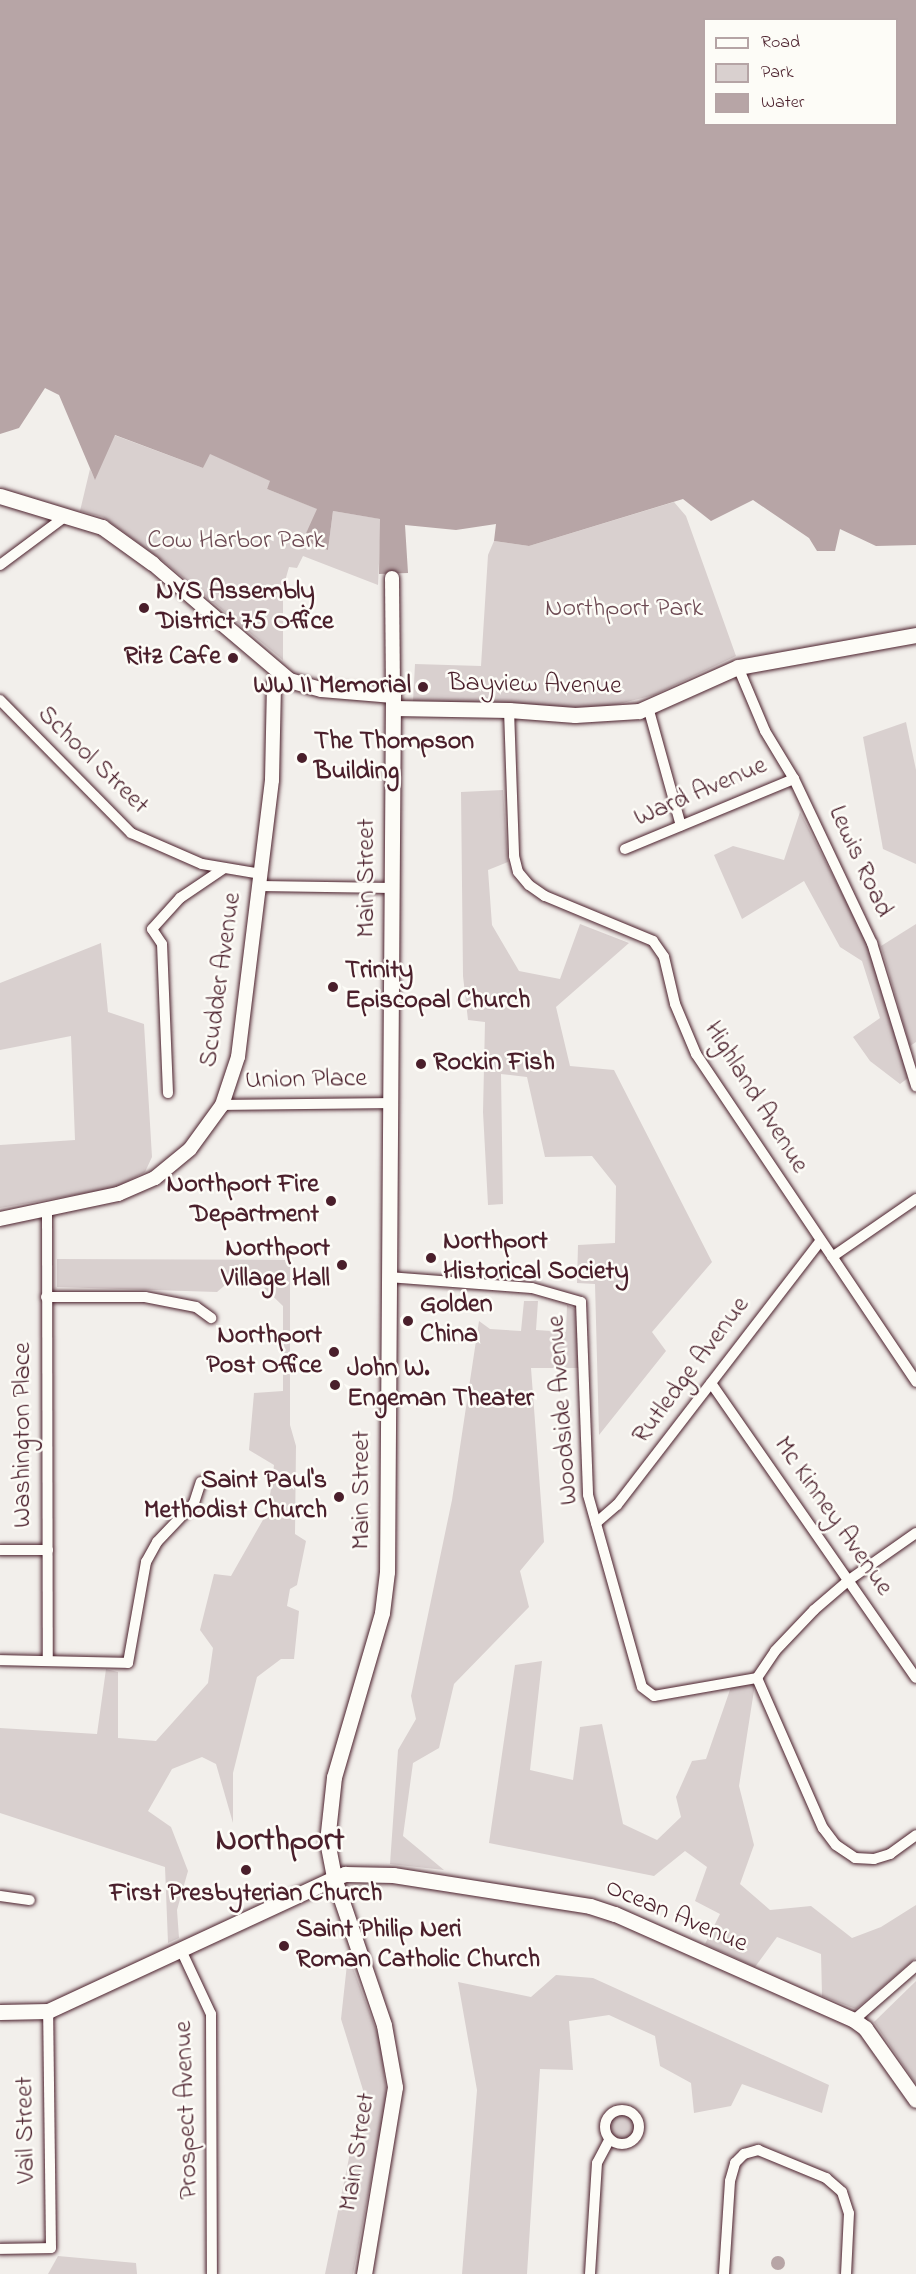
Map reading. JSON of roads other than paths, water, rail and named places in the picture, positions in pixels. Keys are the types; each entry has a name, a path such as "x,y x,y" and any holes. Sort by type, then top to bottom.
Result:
{"main road":[{"path":"0,496 102,527 152,563"},
{"path":"223,624 281,674"},
{"name":"Bayview Avenue","path":"281,674 321,689 393,702 575,716 648,707 738,668 916,635"},
{"name":"Main Street","path":"364,2274 395,2087 374,1992 334,1878 327,1841 334,1777 386,1592 393,702"},
{"name":"Ocean Avenue","path":"48,2011 334,1878 345,1874 393,1875 590,1906 854,2020 865,2028 916,2100"},
{"path":"0,2012 48,2011"}],"street":[{"path":"0,565 66,516"},
{"path":"152,563 223,624"},
{"name":"Main Street","path":"392,578 393,702"},
{"name":"Lewis Road","path":"738,668 765,731 794,779 872,943 916,1086"},
{"name":"Scudder Avenue","path":"0,1219 118,1194 166,1172 190,1149 222,1105 238,1057 272,780 274,684 281,674"},
{"name":"School Street","path":"0,700 131,833 202,864 261,880 392,888"},
{"path":"648,707 681,826"},
{"name":"Highland Avenue","path":"509,710 518,872 529,885 545,896 653,941 664,957 675,1004 696,1054 916,1382"},
{"name":"Ward Avenue","path":"625,849 794,779"},
{"path":"168,1093 162,944 152,929 180,898 223,869"},
{"name":"Union Place","path":"222,1105 390,1103"},
{"path":"832,1257 916,1199"},
{"name":"Washington Place","path":"47,1209 48,1661"},
{"name":"Rutledge Avenue","path":"596,1524 618,1505 820,1241"},
{"name":"Woodside Avenue","path":"388,1277 532,1288 581,1302 588,1495 642,1687 654,1696 756,1678"},
{"path":"46,1298 145,1297 196,1306 211,1318"},
{"name":"Mc Kinney Avenue","path":"711,1383 916,1678"},
{"path":"0,1660 128,1663 146,1562 158,1542 194,1503 201,1482"},
{"path":"916,1533 849,1580 790,1634 756,1678 823,1828 836,1845 855,1858 874,1859 890,1854 916,1834"},
{"path":"0,1550 48,1550"},
{"path":"0,1896 30,1900"},
{"name":"Prospect Avenue","path":"181,1950 211,2014 212,2274"},
{"path":"854,2020 916,1966"},
{"name":"Vail Street","path":"0,2248 51,2248 48,2011"},
{"path":"590,2274 597,2163 610,2139"},
{"path":"724,2274 735,2163 744,2154 758,2150 826,2178 842,2192 849,2212 846,2274"}],"water":[{"path":"0,0 916,0 916,545 876,546 840,529 835,551 817,551 809,538 753,500 711,521 683,499 529,546 494,541 496,524 456,530 405,525 408,573 379,574 380,519 333,511 328,550 303,540 317,509 267,489 270,481 210,454 203,468 115,435 95,480 59,395 45,388 19,428 0,434"},
{"path":"778,2256 783,2258 785,2263 783,2268 778,2270 773,2268 771,2263 773,2258"}],"place":[{"name":"NYS Assembly District 75 Office","path":"144,608"},
{"name":"Ritz Cafe","path":"233,658"},
{"name":"WW II Memorial","path":"423,687"},
{"name":"The Thompson Building","path":"302,758"},
{"name":"Trinity Episcopal Church","path":"333,987"},
{"name":"Rockin Fish","path":"421,1064"},
{"name":"Northport Fire Department","path":"331,1201"},
{"name":"Northport Historical Society","path":"431,1258"},
{"name":"Northport Village Hall","path":"342,1265"},
{"name":"Golden China","path":"408,1321"},
{"name":"Northport Post Office","path":"334,1352"},
{"name":"John W. Engeman Theater","path":"335,1385"},
{"name":"Saint Paul's Methodist Church","path":"339,1497"},
{"name":"First Presbyterian Church","path":"246,1870"},
{"name":"Saint Philip Neri Roman Catholic Church","path":"284,1946"}],"district":[{"name":"Northport","path":"280,1842"}],"park label":[{"name":"Cow Harbor Park","path":"236,542"},
{"name":"Northport Park","path":"624,610"}]}
